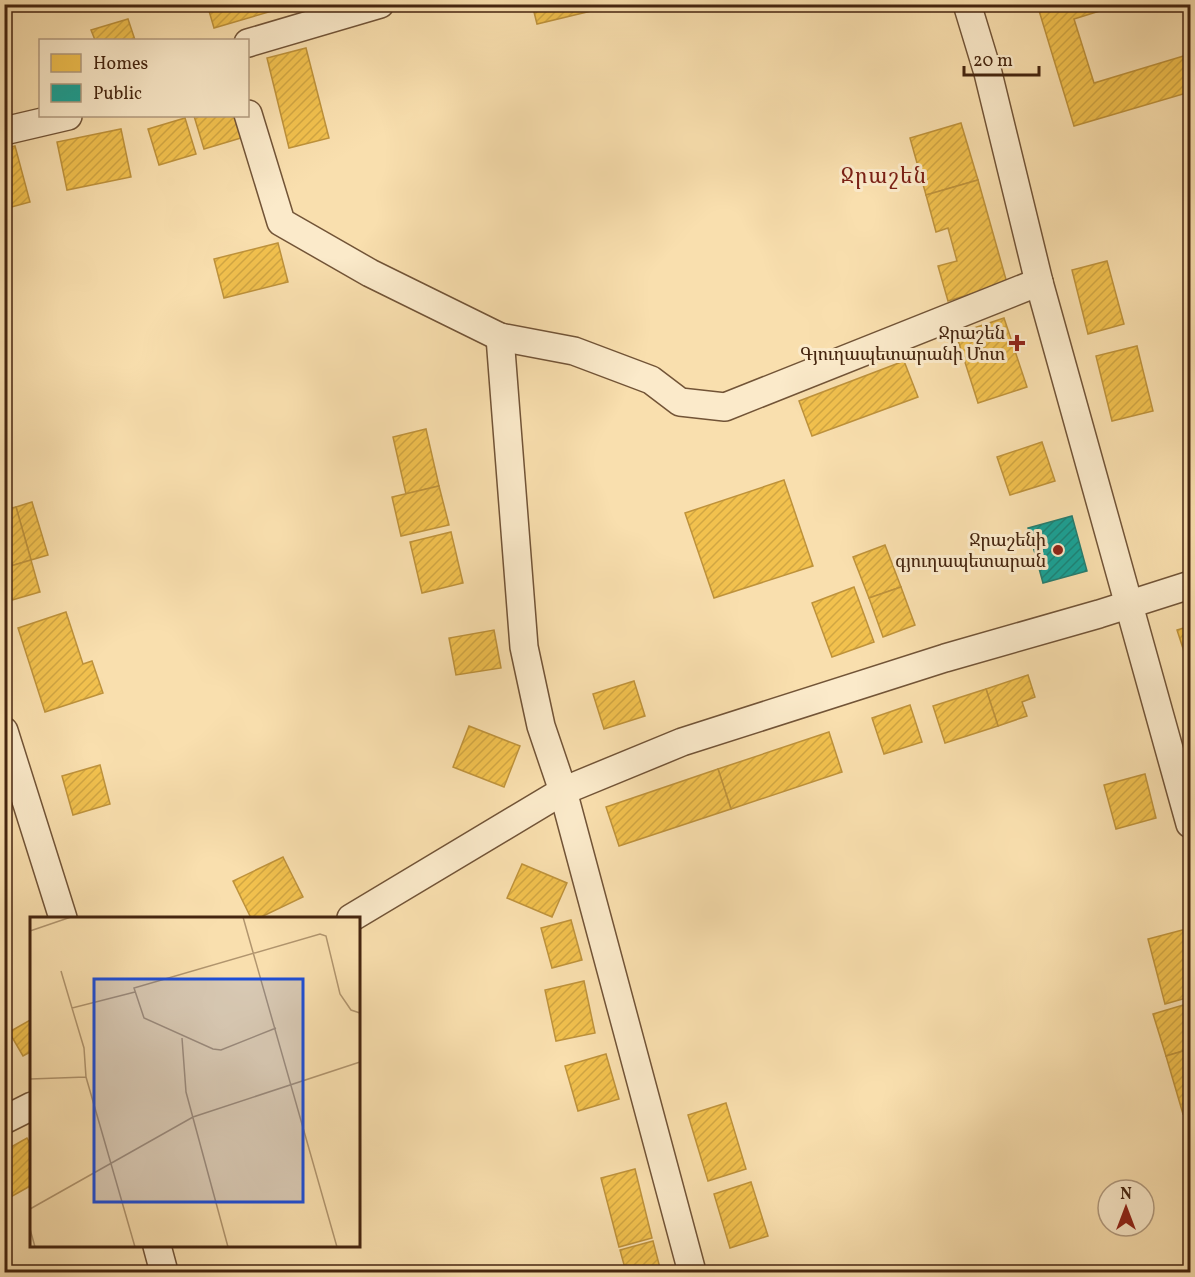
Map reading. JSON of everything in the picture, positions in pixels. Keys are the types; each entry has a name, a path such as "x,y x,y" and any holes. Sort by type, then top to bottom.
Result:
{"street":[{"path":"249,43 380,4"},
{"path":"967,4 988,73 1039,282 1191,824"},
{"path":"4,131 64,117"},
{"path":"249,117 281,222 370,273 500,338 574,351 651,380 680,402 725,407 1039,282"},
{"path":"500,338 524,647 541,726 563,791 692,1272"},
{"path":"353,917 563,791 682,742 945,658 1191,585"},
{"path":"4,731 63,917"},
{"path":"4,1120 30,1107"},
{"path":"158,1247 164,1272"}],"building: Homes":[{"path":"207,4 296,4 214,28"},
{"path":"532,4 603,4 604,8 537,24"},
{"path":"1037,4 1122,4 1074,19 1094,83 1190,54 1190,92 1074,126"},
{"path":"128,19 135,39 95,39 91,30"},
{"path":"306,48 329,138 289,148 267,58"},
{"path":"194,117 234,117 241,138 204,149"},
{"path":"185,118 196,154 159,165 148,129"},
{"path":"961,123 978,180 926,195 910,138"},
{"path":"121,129 131,177 67,190 57,142"},
{"path":"15,146 30,202 4,209 4,149"},
{"path":"978,180 1007,283 948,301 938,266 957,261 948,228 936,232 926,195"},
{"path":"278,243 288,282 224,298 214,259"},
{"path":"1107,261 1124,324 1088,334 1072,270"},
{"path":"1004,318 1027,387 978,403 956,334"},
{"path":"1137,346 1153,411 1112,421 1096,356"},
{"path":"904,361 918,397 812,436 799,401"},
{"path":"426,429 439,486 406,494 393,437"},
{"path":"1042,442 1055,481 1010,495 997,457"},
{"path":"784,480 813,566 714,598 685,513"},
{"path":"439,486 449,525 401,536 392,497"},
{"path":"32,502 48,555 31,560 16,507"},
{"path":"16,507 31,560 4,568 4,510"},
{"path":"451,532 463,583 422,593 410,542"},
{"path":"885,545 901,587 869,598 853,557"},
{"path":"31,560 40,592 12,600 4,568"},
{"path":"854,587 874,642 832,657 812,603"},
{"path":"901,587 915,625 883,637 869,598"},
{"path":"66,612 83,664 92,661 103,693 45,712 18,628"},
{"path":"1190,626 1190,670 1177,630"},
{"path":"494,630 501,668 456,675 449,638"},
{"path":"1028,675 1035,697 1022,702 1027,716 998,726 986,689"},
{"path":"634,681 645,716 604,729 593,694"},
{"path":"986,689 998,726 945,743 933,706"},
{"path":"910,705 922,742 884,754 872,718"},
{"path":"469,726 520,746 504,787 453,767"},
{"path":"829,732 842,772 731,809 718,769"},
{"path":"100,765 110,804 73,815 62,776"},
{"path":"718,769 731,809 619,846 606,807"},
{"path":"1145,774 1156,818 1116,829 1104,785"},
{"path":"283,857 303,897 261,917 251,917 233,881"},
{"path":"522,864 567,883 552,917 507,898"},
{"path":"571,920 582,960 552,968 541,928"},
{"path":"1190,928 1190,997 1165,1004 1148,939"},
{"path":"584,981 595,1033 556,1041 545,990"},
{"path":"1190,1003 1190,1049 1166,1056 1153,1014"},
{"path":"30,1020 30,1052 23,1056 9,1032"},
{"path":"1190,1049 1190,1112 1183,1114 1166,1056"},
{"path":"606,1054 619,1099 578,1111 565,1066"},
{"path":"726,1103 746,1169 708,1181 688,1115"},
{"path":"27,1138 30,1143 30,1186 7,1199 4,1195 4,1151"},
{"path":"635,1169 652,1238 619,1247 601,1178"},
{"path":"751,1182 768,1236 730,1248 714,1194"},
{"path":"653,1241 661,1272 626,1272 620,1250"}],"building: Public":[{"name":"Ջրաշենի գյուղապետարան","path":"1072,516 1087,571 1043,583 1028,528"}],"place":[{"name":"Ջրաշեն Գյուղապետարանի Մոտ","path":"1017,343"},
{"name":"Ջրաշենի գյուղապետարան","path":"1058,550"}],"district":[{"name":"Ջրաշեն","path":"884,176"}]}
